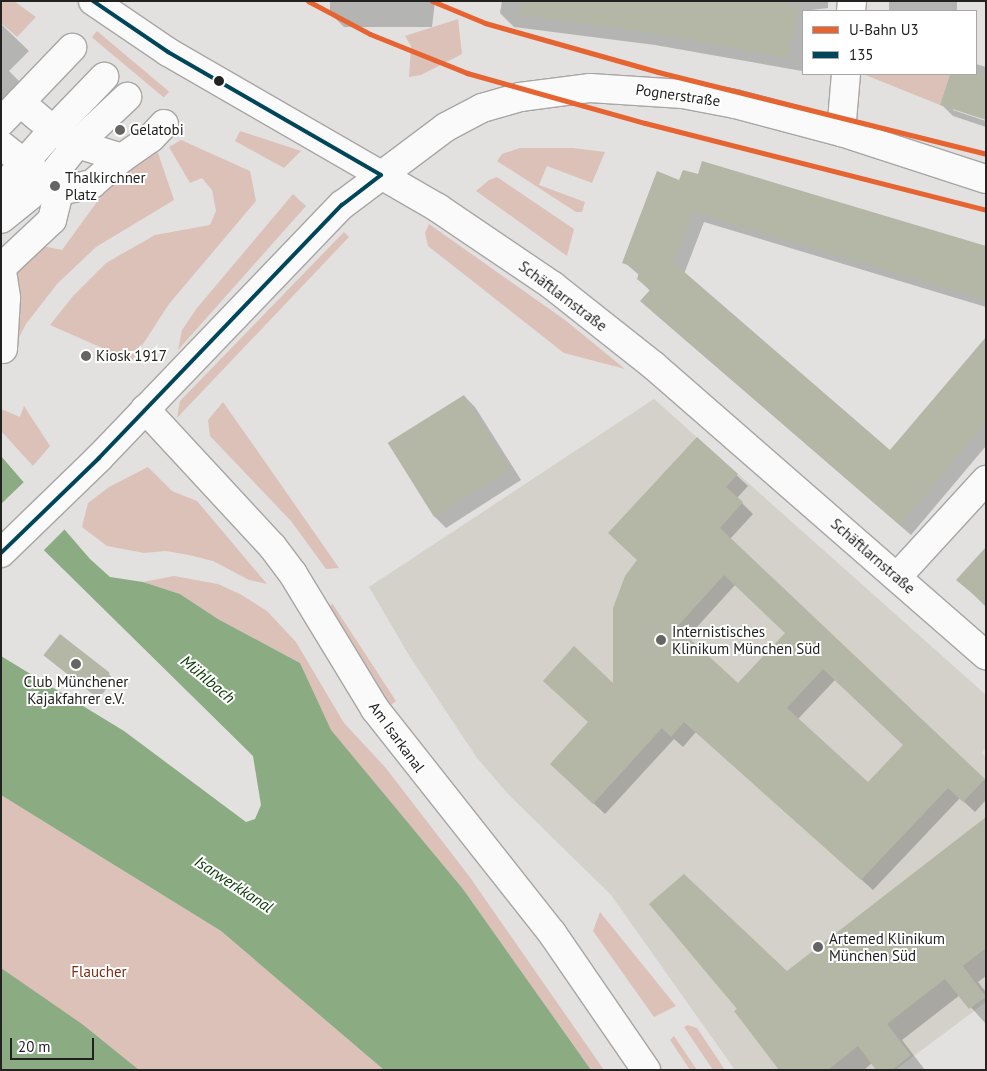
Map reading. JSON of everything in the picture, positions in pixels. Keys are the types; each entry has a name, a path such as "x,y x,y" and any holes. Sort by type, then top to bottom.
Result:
{"street":[{"name":"Schäftlarnstraße","path":"93,1 168,52 438,208 553,286 653,365 986,655"},
{"path":"1,122 72,48"},
{"path":"840,132 846,75"},
{"path":"1,189 53,130 104,77"},
{"name":"Pognerstraße","path":"2,551 145,409 342,205 446,127 482,108 560,90 622,88 683,94 735,104 840,132 986,179"},
{"path":"1,219 53,186 77,144 127,97"},
{"path":"20,102 53,130 77,144 122,158"},
{"path":"1,144 53,186 92,184 122,158 162,135"},
{"path":"3,349 6,298 2,265 52,220 53,186"},
{"name":"Am Isarkanal","path":"145,409 272,546 293,574 375,709 552,933 646,1070"},
{"path":"897,577 986,480"}],"shaded area":[{"name":"Internistisches Klinikum München Süd","path":"654,399 986,695 986,748 982,753 986,757 986,1002 895,1070 735,1070 611,895 509,795 477,758 410,657 369,587"}],"green space":[{"path":"1,1 14,1 36,17 17,37 1,23"},
{"path":"458,19 462,54 421,75 409,77 411,46 405,36"},
{"path":"97,31 169,91 164,98 92,37"},
{"path":"865,75 950,75 940,105"},
{"path":"240,131 301,151 284,168 235,141"},
{"path":"181,140 250,171 256,201 169,304 132,361 50,325 73,296 106,263 155,235 210,225 216,211 212,190 202,178 190,183 169,147"},
{"path":"520,148 573,148 605,152 592,183 547,166 539,185 585,202 582,212 576,212 497,161 502,154"},
{"path":"157,150 174,200 96,247 57,284 26,324 14,347 14,276 43,246 62,250 113,180"},
{"path":"497,177 574,229 567,256 476,191 489,180"},
{"path":"293,194 306,206 178,350 182,330 197,308"},
{"path":"429,224 565,320 625,369 564,353 428,246 425,233"},
{"path":"344,232 349,237 177,418 180,401"},
{"path":"223,402 339,568 326,569 291,521 210,436 208,420"},
{"path":"24,406 50,446 33,466 1,431 1,409 20,417"},
{"path":"148,467 172,491 197,501 267,584 249,580 213,561 189,555 166,551 144,553 107,546 82,527 88,503 109,487"},
{"path":"174,576 218,584 240,594 267,611 296,642 344,723 385,767 469,876 604,1070 591,1070 463,889 330,730 300,663 218,619 180,594 143,582"},
{"path":"332,603 396,701 388,707 328,613"},
{"name":"Flaucher","path":"1,795 221,931 384,1070 1,1070"},
{"path":"600,912 676,1006 654,1017 593,931"},
{"path":"688,1025 697,1028 725,1070 713,1070 684,1027"},
{"path":"674,1036 697,1070 690,1070 670,1040"}],"water":[{"path":"1,456 90,559 110,577 143,582 180,594 218,619 300,663 331,730 463,889 591,1070 384,1070 221,931 1,795 1,656 124,731 246,822 255,819 261,805 253,756 1,508"},
{"path":"1,968 82,1024 139,1070 1,1070"}],"pier":[{"path":"25,481 66,528 42,552 1,512 1,504"}],"building":[{"path":"521,1 790,1 789,5 799,7 788,58 645,32 520,15"},
{"path":"986,74 986,120 940,105 950,75"},
{"path":"702,161 986,246 986,300 693,212 674,263 890,450 986,337 986,423 900,525 640,301 650,290 637,279 640,269 622,263 657,171 679,180 683,170 698,174"},
{"path":"464,395 511,470 434,517 388,443"},
{"path":"697,437 738,474 726,487 743,502 720,528 985,779 963,802 948,788 861,880 684,722 671,737 662,728 593,804 550,764 588,722 543,681 574,646 613,683 613,608 625,576 637,560 608,533","holes":["724,575 785,633 738,683 677,627","823,669 903,745 868,782 787,708"]},
{"path":"986,547 986,605 956,580"},
{"name":"Club Münchener Kajakfahrer e.V.","path":"60,634 110,673 93,694 43,655"},
{"path":"986,817 986,948 963,966 986,997 969,1009 945,979 887,1024 911,1055 892,1070 876,1070 858,1046 828,1070 779,1070 734,1011 737,1009 649,904 684,874 787,971"}],"metro line":[{"name":"U3","path":"308,1 370,34 467,73 645,123 986,210"},
{"name":"U3","path":"432,1 485,23 658,72 986,154"}],"transit line":[{"name":"135","path":"93,1 168,52 381,175"},
{"name":"135","path":"1,553 99,458 342,205 381,175"}],"place":[{"name":"Gelatobi","path":"120,130"},
{"name":"Thalkirchner Platz","path":"55,186"},
{"name":"Kiosk 1917","path":"86,356"},
{"name":"Internistisches Klinikum München Süd","path":"661,640"},
{"name":"Club Münchener Kajakfahrer e.V.","path":"76,664"},
{"name":"Artemed Klinikum München Süd","path":"818,947"}],"water label":[{"name":"Mühlbach","path":"208,679"},
{"name":"Isarwerkkanal","path":"234,884"}]}
